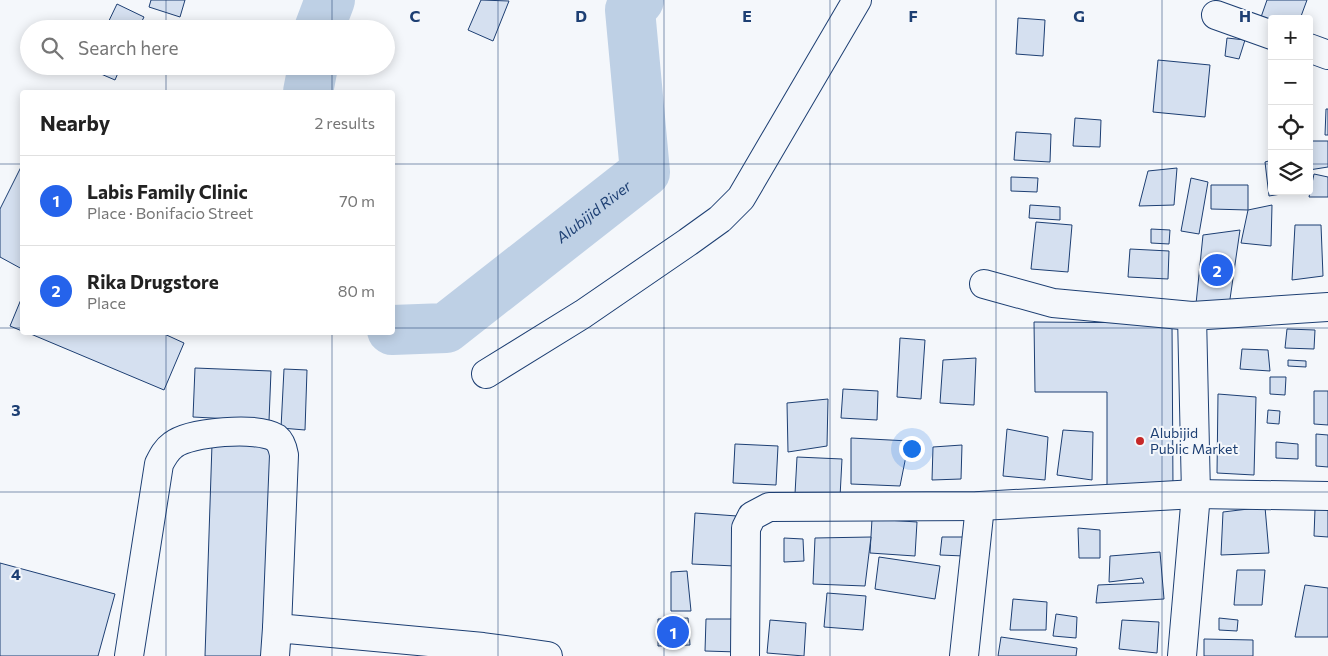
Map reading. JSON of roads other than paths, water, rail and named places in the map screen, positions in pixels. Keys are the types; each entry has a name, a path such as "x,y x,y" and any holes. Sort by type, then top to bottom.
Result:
{"street":[{"path":"486,374 583,314 720,219 741,198 857,0"},
{"path":"1216,15 1268,34"},
{"path":"1313,49 1328,54"},
{"path":"984,284 1053,303 1192,316 1328,307"},
{"path":"1182,656 1196,494 1192,316"},
{"path":"129,656 159,464 165,452 174,444 194,436 245,430 266,434 277,439 282,446 284,455 275,656"},
{"path":"744,656 746,528 752,516 769,507 980,506 1196,494 1328,496"},
{"path":"964,656 980,506"},
{"path":"277,628 482,652 548,656"}],"waterway":[{"name":"Alubijid River","path":"322,20 330,0"},
{"name":"Alubijid River","path":"395,330 446,328 645,172 630,10 639,0"},
{"name":"Alubijid River","path":"308,90 311,75"}],"place":[{"name":"Rika Drugstore","path":"1217,270"},
{"name":"Alubijid Public Market","path":"1140,441"},
{"name":"Labis Family Clinic","path":"673,632"}]}
